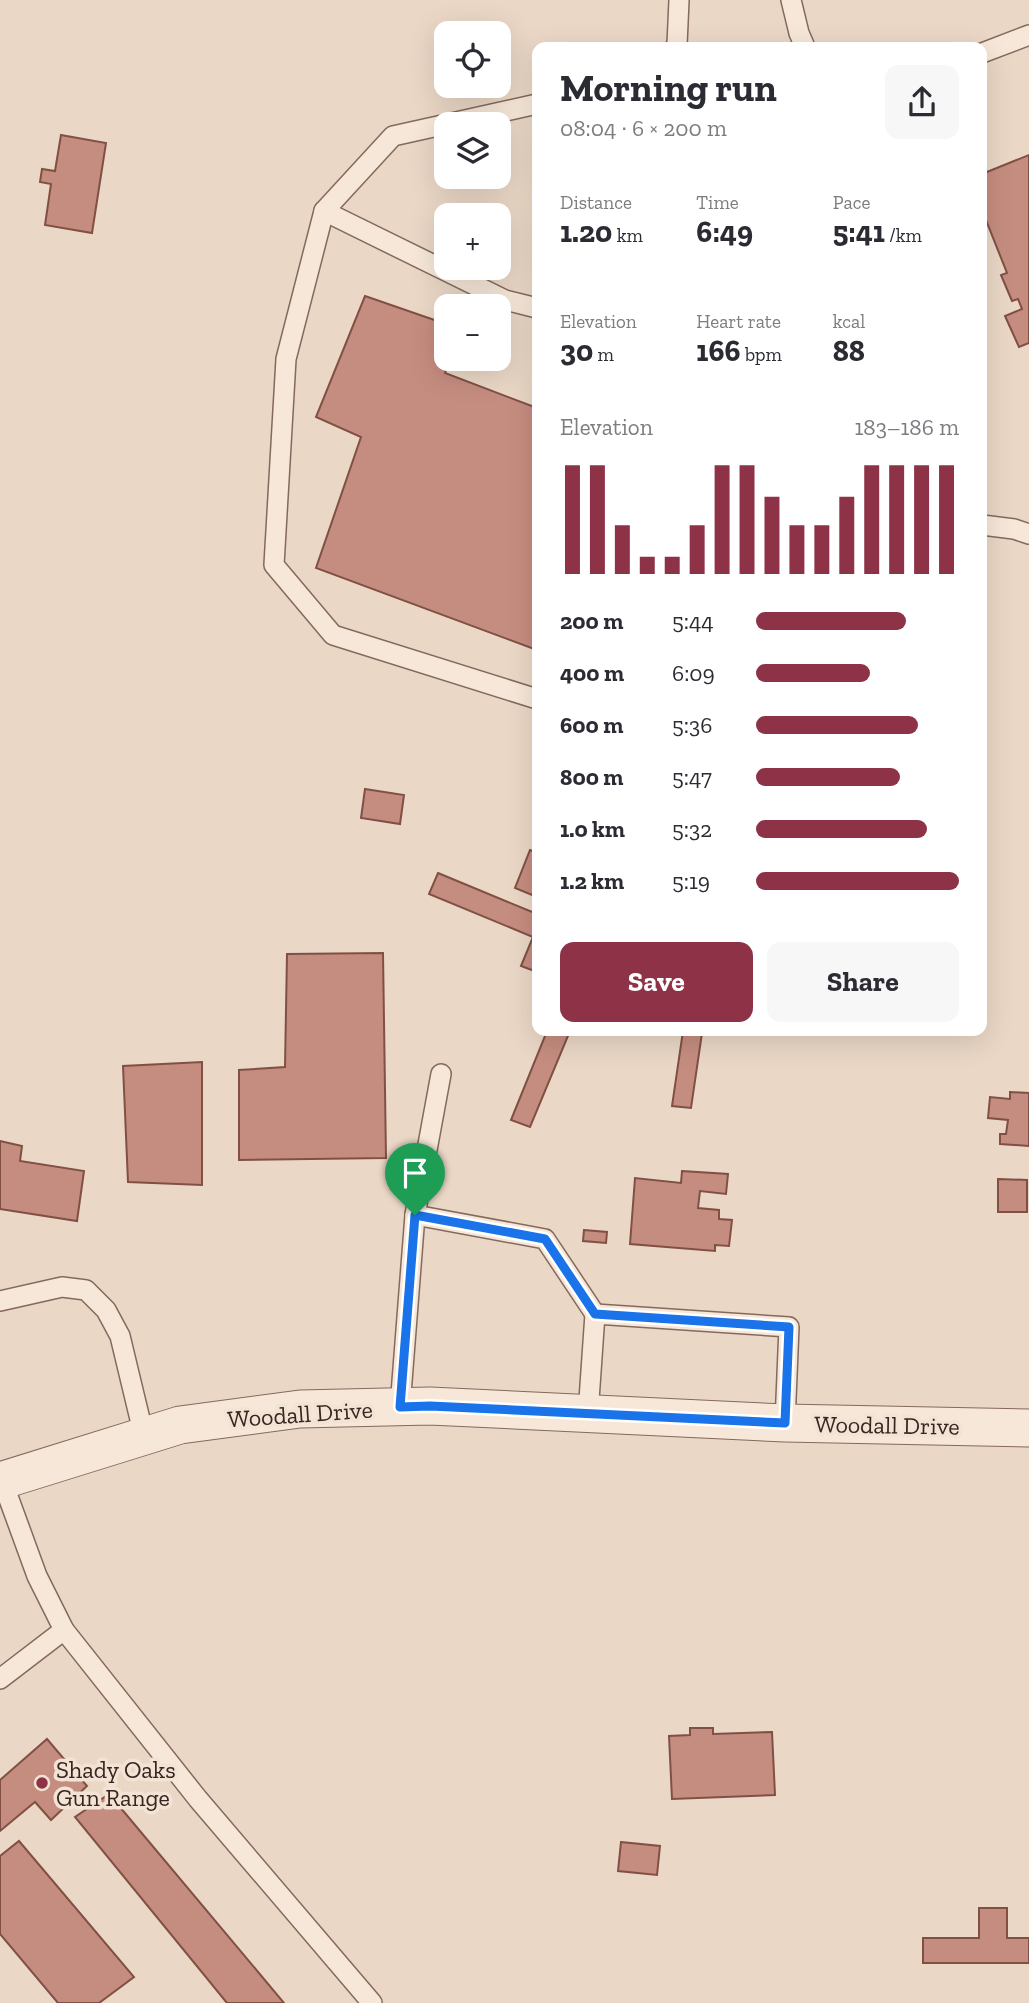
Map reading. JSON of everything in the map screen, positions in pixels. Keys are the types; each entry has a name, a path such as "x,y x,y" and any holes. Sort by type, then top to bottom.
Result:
{"street":[{"name":"Woodall Drive","path":"1,1480 180,1425 300,1409 430,1406 785,1423 1029,1428"}],"lane":[{"path":"677,42 678,0"},
{"path":"791,0 804,42"},
{"path":"987,51 1029,35"},
{"path":"532,105 393,136 324,211 286,359 274,565 333,635 532,697"},
{"path":"324,211 505,300 532,307"},
{"path":"987,526 1029,534"},
{"path":"400,1407 415,1215 441,1074"},
{"path":"415,1215 545,1239 595,1314 588,1414"},
{"path":"0,1301 62,1287 86,1290 106,1310 120,1336 144,1436"},
{"path":"595,1314 789,1327 785,1423"},
{"path":"1,1480 37,1576 64,1630 198,1799 372,2003"},
{"path":"0,1679 64,1630"}],"building":[{"path":"61,135 106,143 92,233 45,225 51,184 40,182 42,169 55,171"},
{"path":"1029,155 1029,343 1019,347 1005,316 1022,309 1018,299 1012,301 1001,275 1007,273 987,223 987,172"},
{"path":"365,296 434,320 434,371 446,371 445,373 532,406 532,648 316,568 361,437 316,417"},
{"path":"365,789 404,795 400,824 361,818"},
{"path":"530,850 532,895 515,888"},
{"path":"438,873 532,912 532,937 429,894"},
{"path":"532,939 532,970 521,966"},
{"path":"383,953 386,1158 239,1160 239,1070 285,1067 287,954"},
{"path":"545,1036 568,1036 530,1127 511,1120"},
{"path":"682,1036 702,1036 691,1108 672,1106"},
{"path":"202,1062 202,1185 128,1182 123,1066"},
{"path":"1010,1092 1029,1093 1029,1146 1000,1144 1000,1134 1006,1134 1008,1120 988,1118 990,1097 1010,1099"},
{"path":"0,1141 22,1146 20,1161 84,1171 77,1221 0,1209"},
{"path":"682,1171 728,1174 726,1194 700,1191 698,1208 719,1210 719,1219 732,1220 729,1246 715,1245 715,1251 630,1244 635,1178 681,1183"},
{"path":"998,1179 1027,1180 1027,1212 998,1212"},
{"path":"584,1230 607,1232 606,1243 583,1241"},
{"path":"690,1728 713,1728 713,1734 772,1732 775,1795 672,1799 669,1736 690,1735"},
{"name":"Shady Oaks Gun Range","path":"47,1739 87,1786 51,1820 35,1802 0,1831 0,1780"},
{"path":"109,1794 284,2003 227,2003 75,1817"},
{"path":"19,1841 134,1977 99,2003 58,2003 0,1934 0,1856"},
{"path":"621,1842 660,1846 657,1875 618,1871"},
{"path":"979,1908 1007,1908 1007,1938 1029,1938 1029,1963 923,1963 923,1938 979,1938"}],"place":[{"name":"Shady Oaks Gun Range","path":"42,1783"}],"route":[{"path":"415,1215 545,1239 595,1314 789,1327 785,1423 430,1406 400,1407 415,1215"}]}
